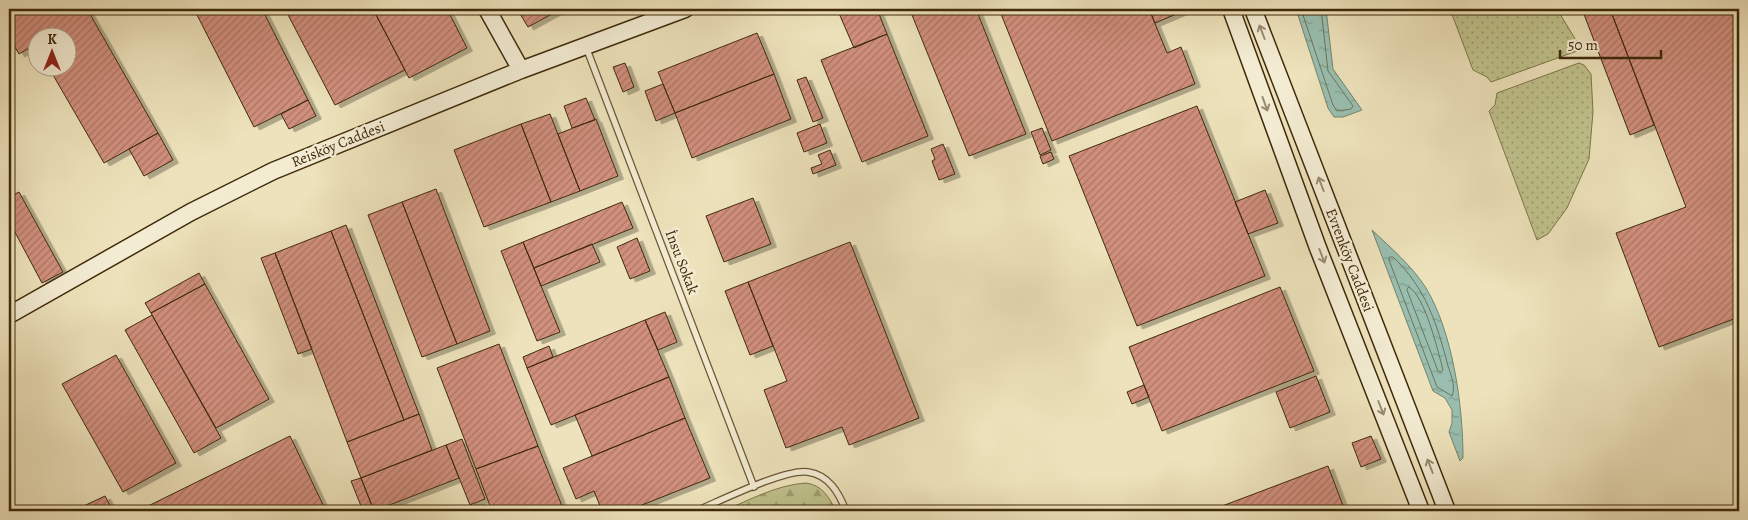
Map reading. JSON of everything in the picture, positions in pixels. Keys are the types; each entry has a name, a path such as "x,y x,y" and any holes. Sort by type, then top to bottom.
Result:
{"main road":[{"path":"487,9 522,70"},
{"name":"Reisköy Caddesi","path":"9,315 236,188 310,155 522,70 685,9"},
{"name":"Evrenköy Caddesi","path":"1231,9 1318,248 1422,511"},
{"name":"Evrenköy Caddesi","path":"1253,9 1447,511"}],"lane":[{"name":"İnsu Sokak","path":"586,47 754,486"},
{"path":"696,511 754,486 791,473 807,471 828,481 834,487 840,495 846,511"}],"green space":[{"path":"1450,9 1557,9 1577,42 1577,51 1491,82 1487,77 1473,70"},
{"path":"1579,63 1584,65 1591,74 1593,112 1589,159 1567,208 1548,234 1537,240 1489,111 1495,105 1497,93"},
{"path":"806,483 821,489 836,511 723,511 774,490"}],"water":[{"path":"1296,9 1326,9 1333,69 1362,110 1343,117 1334,117 1328,108"},
{"path":"1372,230 1401,258 1426,288 1443,326 1455,370 1461,416 1463,458 1460,461 1449,432 1452,423 1452,410 1445,398 1433,391"}],"building":[{"path":"9,9 87,9 158,133 104,163 55,78 78,78 78,28 28,28 28,49 19,54 9,37"},
{"path":"194,9 262,9 308,100 254,127"},
{"path":"285,9 373,9 405,70 335,105"},
{"path":"373,9 447,9 467,48 409,78"},
{"path":"517,9 561,9 528,27"},
{"path":"844,9 877,9 887,34 854,48 838,11"},
{"path":"927,9 976,9 1026,134 969,156 912,15"},
{"path":"999,9 1149,9 1167,53 1181,47 1195,84 1052,141"},
{"path":"1149,9 1185,9 1186,10 1155,23"},
{"path":"1582,9 1610,9 1654,125 1630,135"},
{"path":"1610,9 1739,9 1739,317 1659,347 1616,233 1686,207"},
{"path":"757,33 774,74 675,113 658,72"},
{"path":"887,34 928,136 862,162 821,60"},
{"path":"625,63 634,87 623,92 613,67"},
{"path":"774,74 791,119 692,158 675,113"},
{"path":"806,77 823,118 813,122 797,80"},
{"path":"663,84 675,113 656,121 645,91"},
{"path":"586,98 595,120 572,128 564,106"},
{"path":"308,100 316,116 289,129 281,114"},
{"path":"1197,106 1265,276 1137,326 1069,156"},
{"path":"550,114 580,191 551,202 521,124"},
{"path":"596,119 618,176 580,191 558,134"},
{"path":"521,124 551,202 484,227 454,150"},
{"path":"820,124 827,143 804,152 797,133"},
{"path":"1042,128 1051,150 1040,155 1031,132"},
{"path":"158,133 173,160 144,176 129,149"},
{"path":"943,144 955,174 939,180 932,161 935,159 931,149"},
{"path":"830,150 836,165 813,174 811,168 822,164 818,155"},
{"path":"1051,152 1054,159 1043,164 1040,156"},
{"path":"436,189 490,331 457,344 402,202"},
{"path":"1265,190 1278,223 1248,234 1235,202"},
{"path":"19,192 63,272 42,283 9,221 9,197"},
{"path":"753,198 771,244 724,262 706,216"},
{"path":"402,202 457,344 422,357 368,215"},
{"path":"622,202 633,228 534,268 523,242"},
{"path":"346,225 419,414 404,420 331,231"},
{"path":"331,231 404,420 347,442 275,253"},
{"path":"637,238 650,271 630,279 617,247"},
{"path":"523,242 560,332 537,341 501,251"},
{"path":"850,242 919,418 849,445 842,427 786,448 764,390 787,381 748,282"},
{"path":"592,244 600,262 541,286 534,268"},
{"path":"275,253 312,349 298,354 261,258"},
{"path":"199,273 205,284 151,313 145,303"},
{"path":"748,282 773,346 750,355 725,291"},
{"path":"205,284 269,399 216,428 151,313"},
{"path":"1280,287 1314,371 1162,431 1129,347"},
{"path":"665,312 677,342 658,350 645,320"},
{"path":"152,315 221,438 194,453 125,330"},
{"path":"645,320 669,377 551,425 527,368"},
{"path":"499,344 538,446 476,469 437,368"},
{"path":"549,346 553,357 527,368 523,357"},
{"path":"116,355 176,463 123,492 62,384"},
{"path":"1316,376 1330,412 1290,428 1276,392"},
{"path":"669,377 685,418 592,456 575,415"},
{"path":"1144,385 1149,397 1132,404 1127,392"},
{"path":"419,414 432,450 361,478 347,442"},
{"path":"685,418 710,478 627,511 602,511 594,491 576,499 563,468"},
{"path":"290,436 326,511 138,511"},
{"path":"1371,436 1381,459 1361,467 1352,443"},
{"path":"462,439 485,499 470,505 446,445"},
{"path":"446,445 459,478 374,511 361,478"},
{"path":"538,446 564,511 492,511 476,469"},
{"path":"1328,466 1345,511 1209,511"},
{"path":"361,478 374,511 363,511 351,481"},
{"path":"105,496 113,511 73,511"}]}
